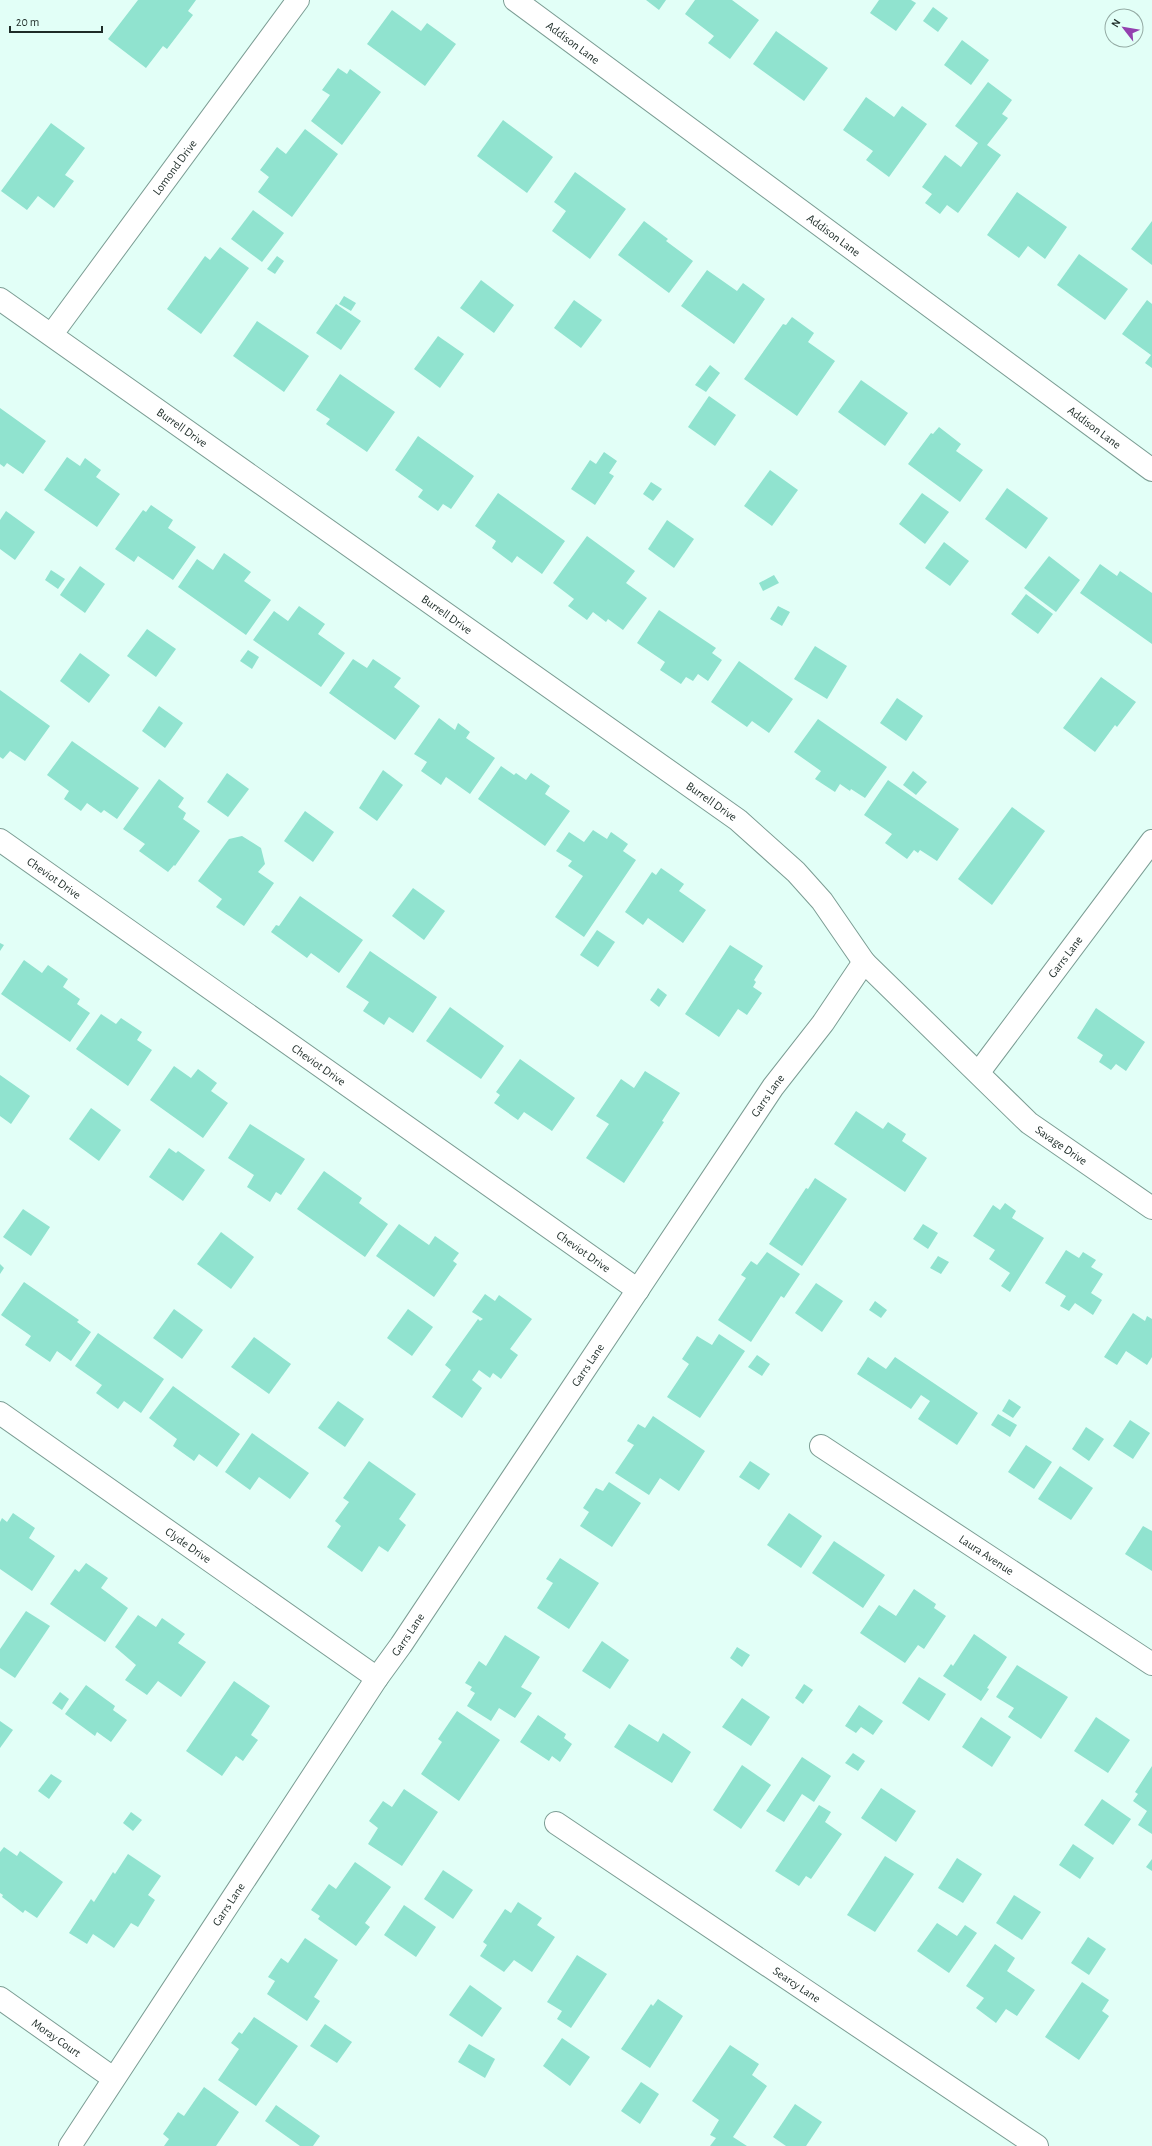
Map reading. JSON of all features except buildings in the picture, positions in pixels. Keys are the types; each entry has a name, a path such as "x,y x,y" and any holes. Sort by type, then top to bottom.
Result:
{"street":[{"name":"Lomond Drive","path":"52,334 298,0"},
{"name":"Addison Lane","path":"515,0 1152,470"},
{"name":"Burrell Drive","path":"0,299 52,334 148,404 738,820 796,872 822,901 864,962"},
{"name":"Cheviot Drive","path":"0,840 638,1290"},
{"name":"Garrs Lane","path":"978,1072 1152,841"},
{"path":"864,962 978,1072"},
{"name":"Garrs Lane","path":"70,2146 113,2078 377,1678 773,1087 822,1023 864,962"},
{"name":"Savage Drive","path":"978,1072 1029,1122 1152,1208"},
{"name":"Clyde Drive","path":"0,1413 377,1678"},
{"name":"Laura Avenue","path":"821,1446 1152,1664"},
{"name":"Searcy Lane","path":"556,1823 1037,2146"},
{"name":"Moray Court","path":"0,1998 113,2078"}]}
